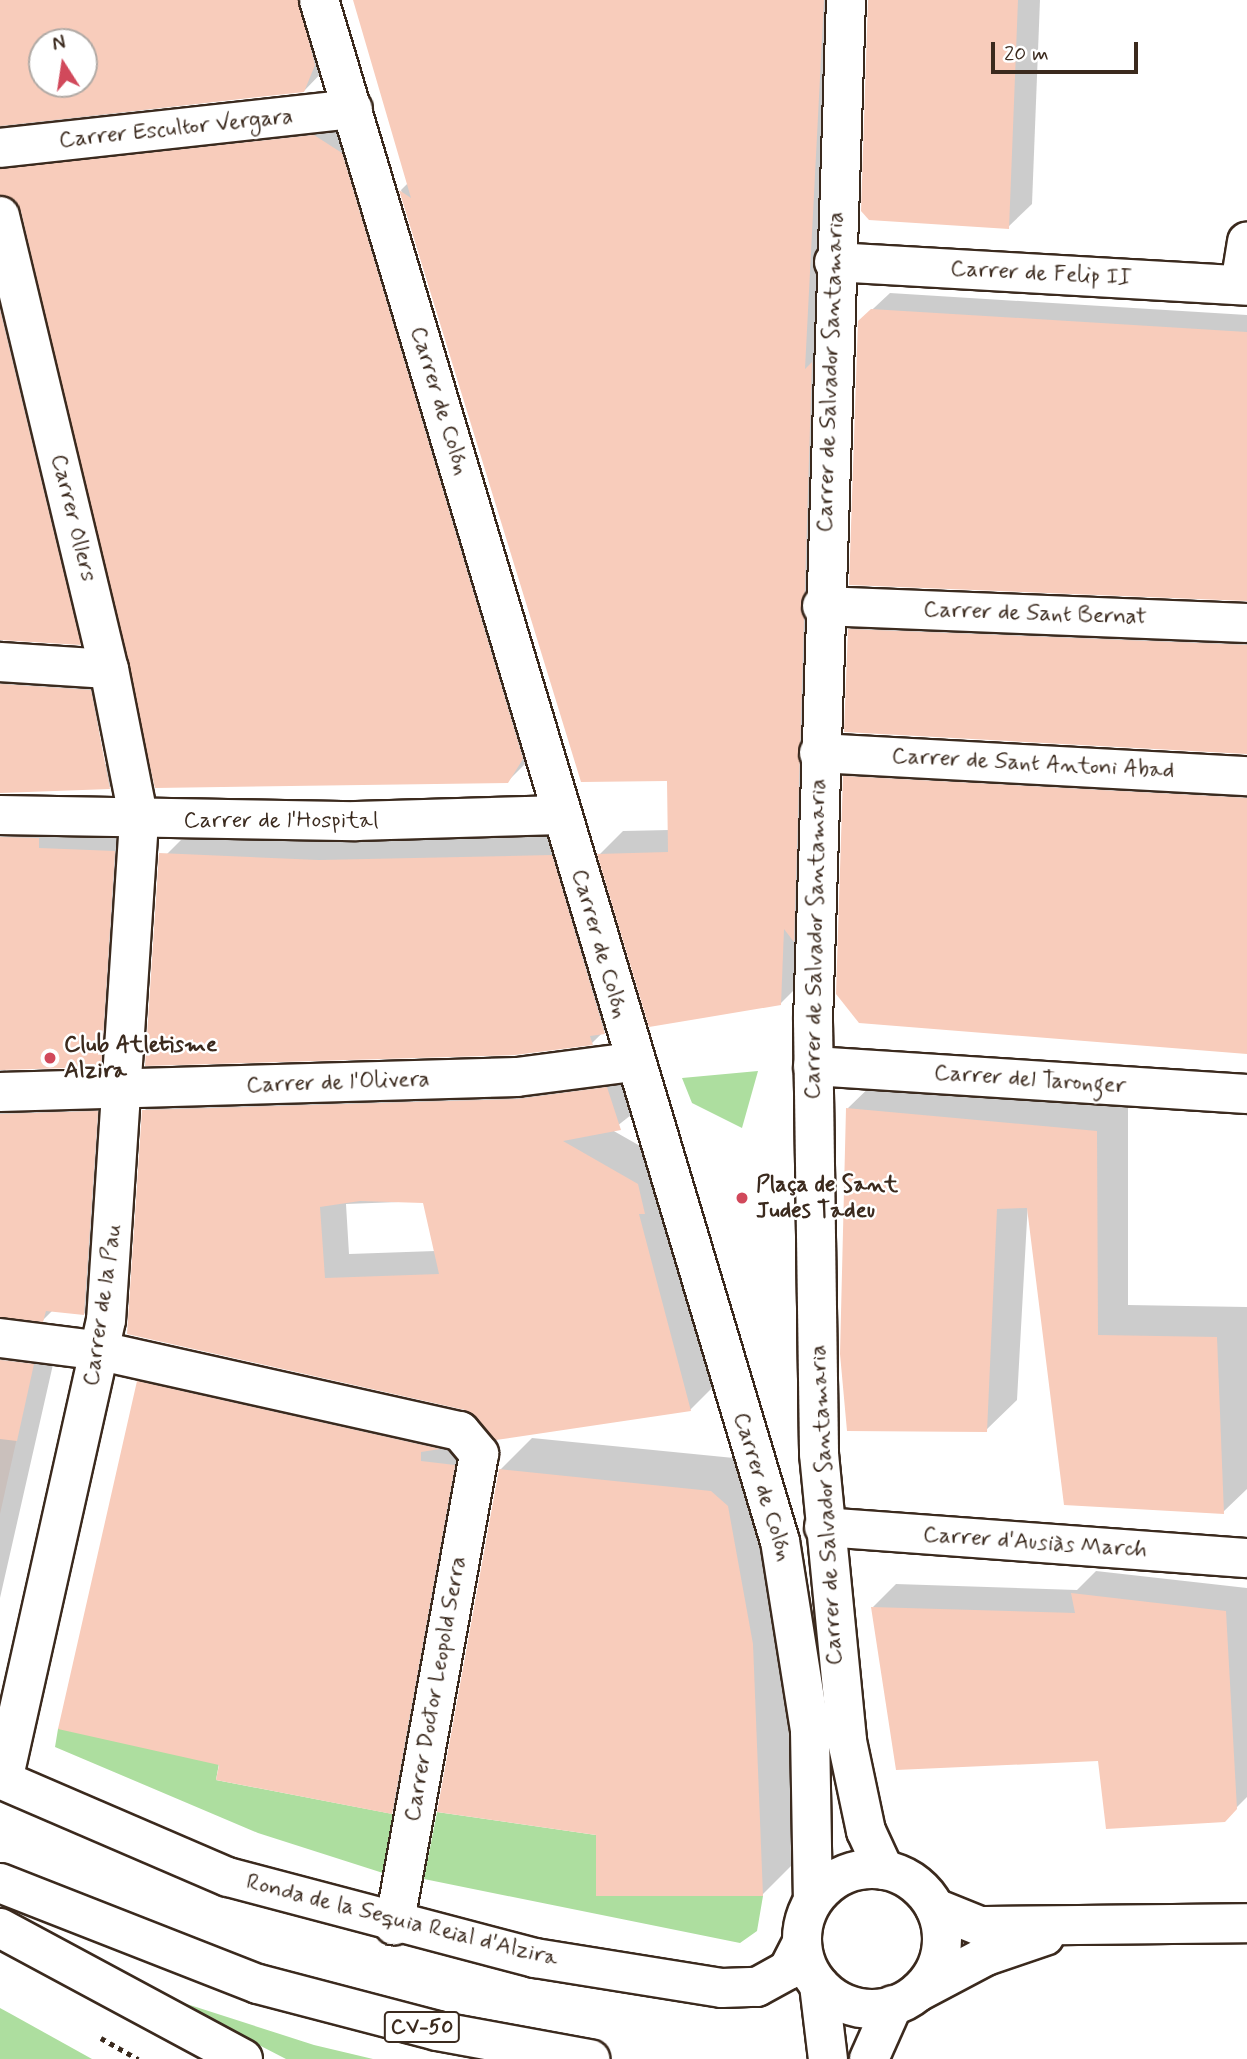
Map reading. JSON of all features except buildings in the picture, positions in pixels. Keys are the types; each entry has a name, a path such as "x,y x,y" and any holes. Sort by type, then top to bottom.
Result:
{"street":[{"name":"Carrer de Colón","path":"318,0 353,109 633,1062 789,1578 810,1731 813,1900"},
{"name":"Carrer de Salvador Santamaria","path":"846,0 822,606 813,1066 824,1527 847,1741 866,1831 884,1870"},
{"name":"Carrer Escultor Vergara","path":"0,148 353,109"},
{"name":"Carrer Ollers","path":"0,216 109,669 139,821"},
{"path":"1244,286 1247,242"},
{"name":"Carrer de Felip II","path":"834,262 1244,286"},
{"name":"Carrer de Sant Bernat","path":"822,606 1247,623"},
{"path":"0,662 109,669"},
{"name":"Carrer de Sant Antoni Abad","path":"818,753 1247,776"},
{"name":"Carrer de l'Hospital","path":"0,816 139,821 562,815"},
{"name":"Carrer de la Pau","path":"1,1779 101,1351 126,1090 139,821"},
{"name":"Carrer de l'Olivera","path":"0,1091 126,1090 517,1077 633,1062"},
{"name":"Carrer del Taronger","path":"813,1066 1247,1094"},
{"path":"0,1338 101,1351"},
{"name":"Carrer Doctor Leopold Serra","path":"101,1351 460,1431 479,1454 394,1924"},
{"name":"Carrer d'Ausiàs March","path":"824,1527 1247,1558"},
{"name":"Ronda de la Sequia Reial d'Alzira","path":"1,1779 228,1877 394,1924 535,1958 722,1988 778,1979 801,1944"},
{"path":"828,2059 819,1985 801,1944 813,1900 852,1872 884,1870 914,1883 935,1908 980,1926 1102,1921 1247,1923"},
{"name":"CV-50","path":"0,1883 258,1984 437,2031 590,2059"},
{"path":"869,2059 904,1999 940,1954 935,1908"},
{"path":"819,1985 860,2008 904,1999 986,1956 1102,1921"},
{"path":"0,1928 243,2059"}],"shaded area":[{"path":"0,1376 30,1379 0,1514"}],"green space":[{"path":"758,1071 742,1128 692,1103 682,1078"},
{"path":"274,1461 216,1780 398,1815 383,1873 258,1833 55,1747 58,1729"},
{"path":"437,1812 596,1835 597,1896 763,1896 757,1931 740,1943 424,1879"},
{"path":"168,1998 314,2045 373,2059 286,2059"},
{"path":"0,2008 11,2014 92,2059 0,2059"}],"place":[{"name":"Club Atletisme Alzira","path":"50,1058"},
{"name":"Plaça de Sant Judes Tadeu","path":"742,1198"}]}
